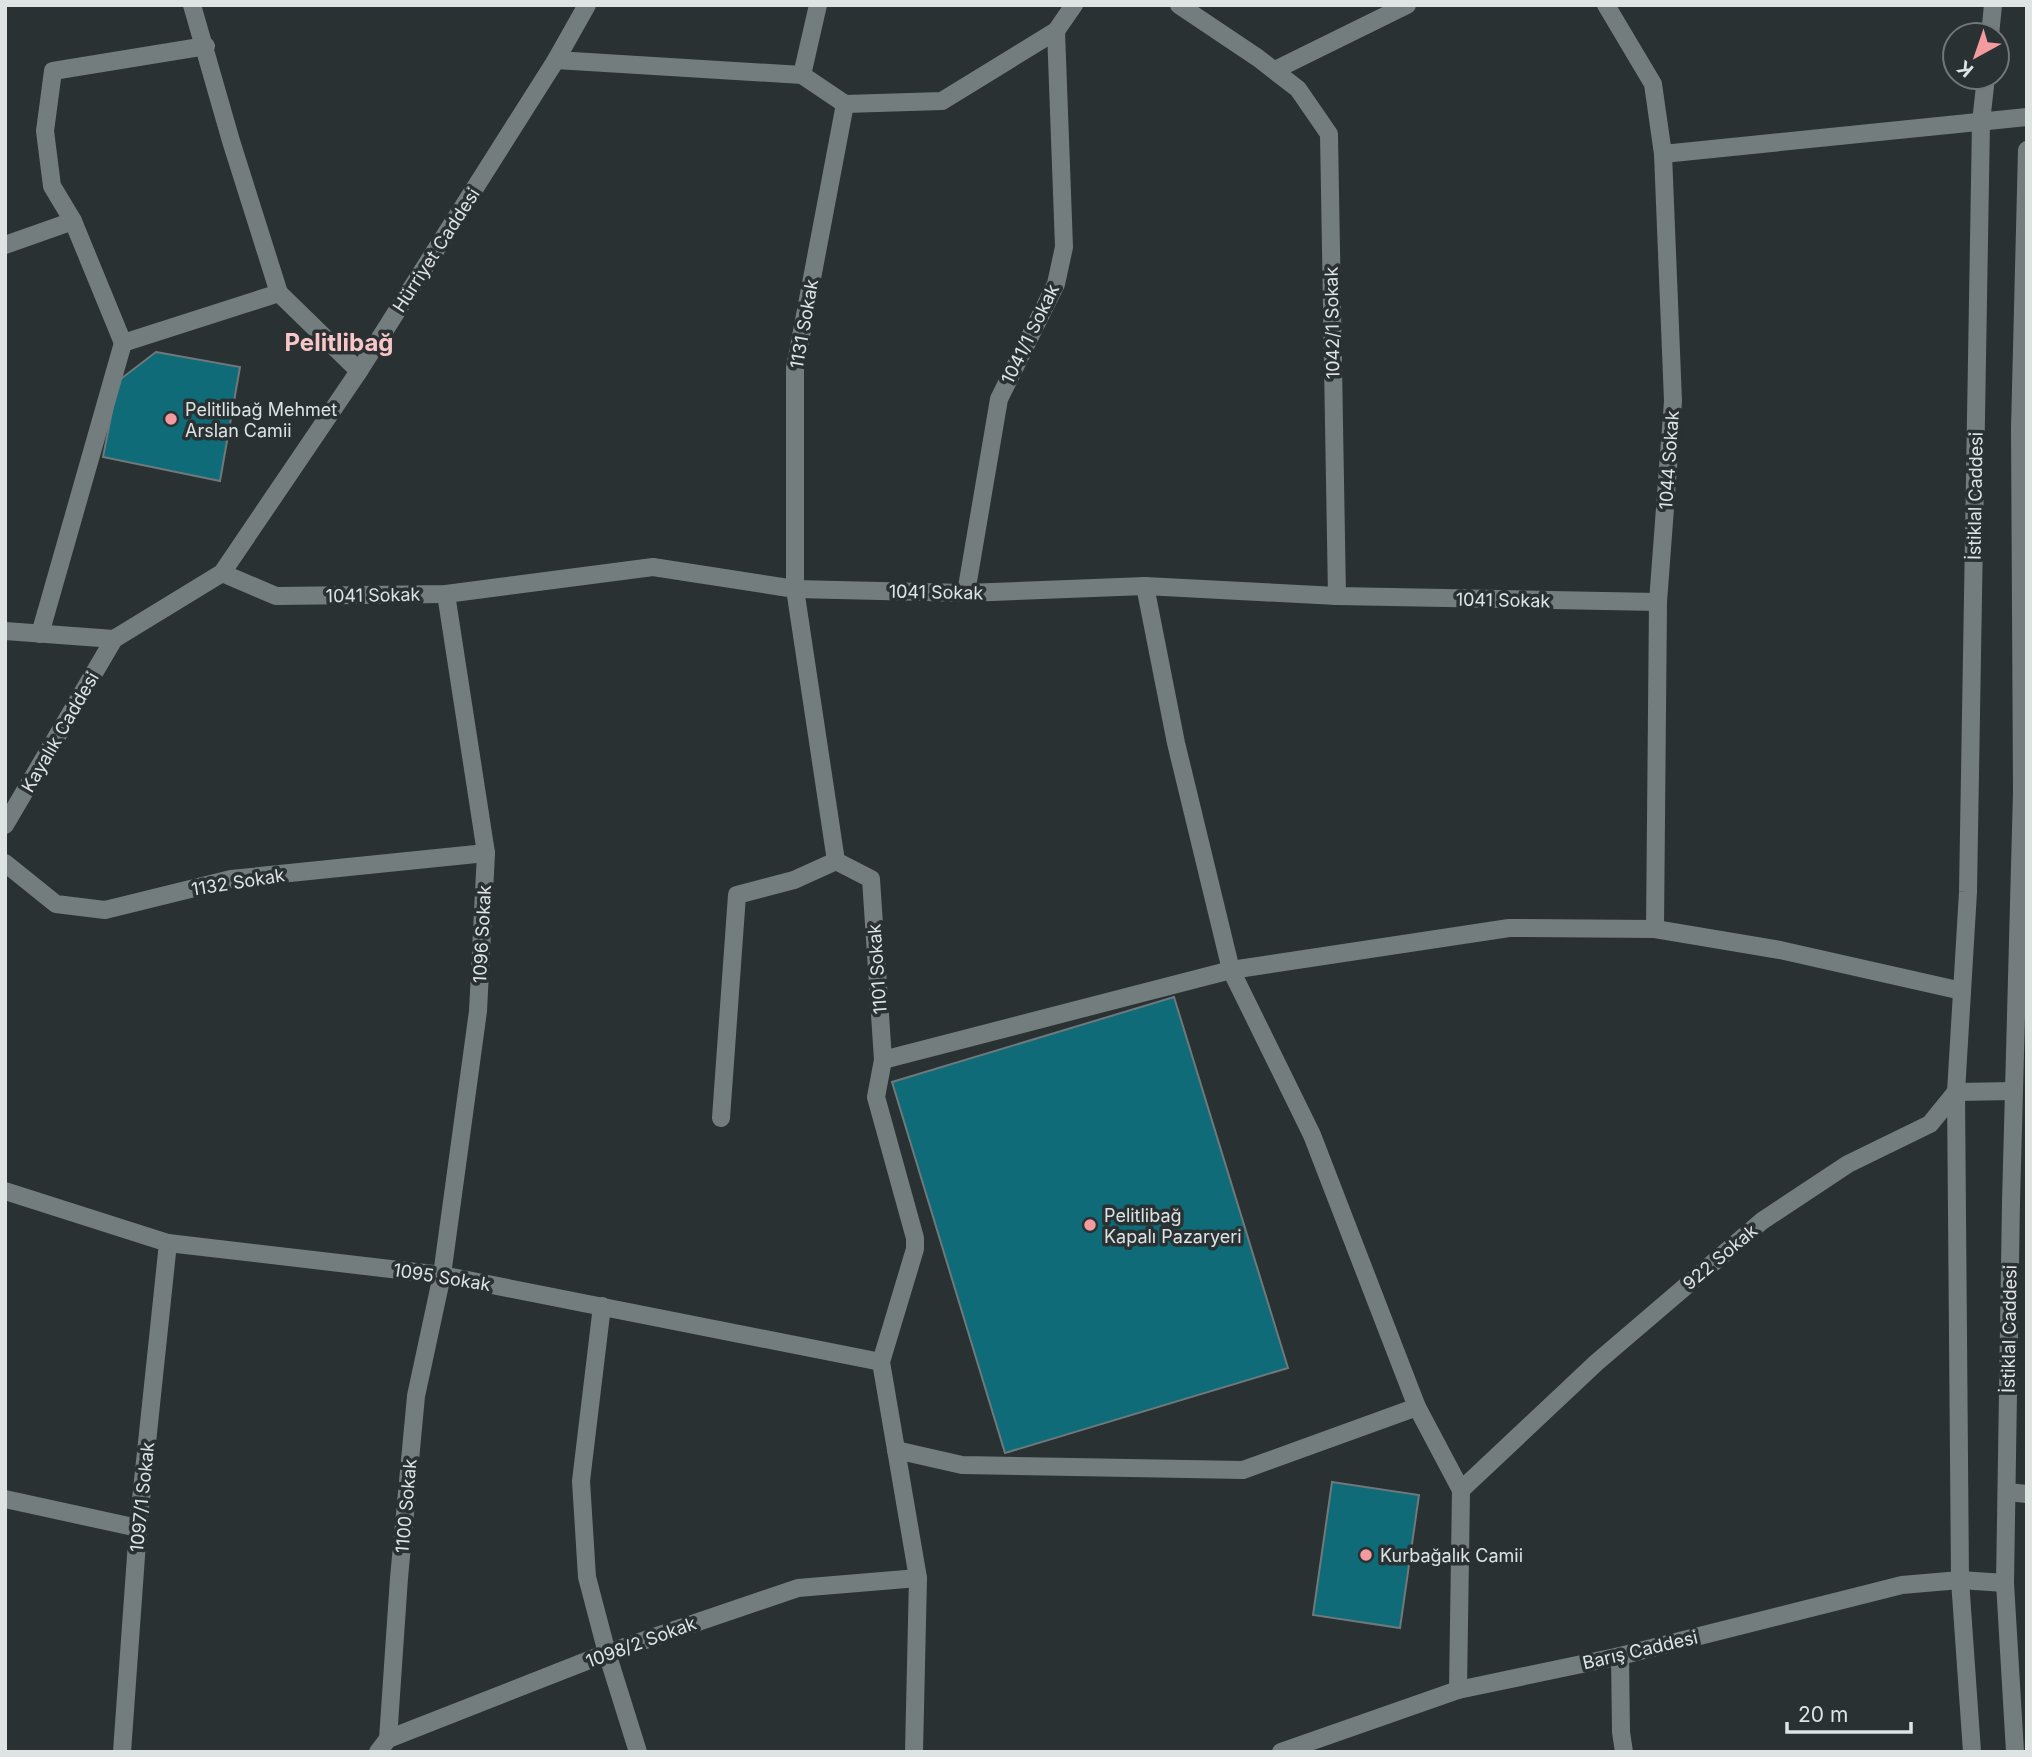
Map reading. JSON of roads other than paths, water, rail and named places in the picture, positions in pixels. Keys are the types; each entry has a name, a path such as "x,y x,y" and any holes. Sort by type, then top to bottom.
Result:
{"street":[{"path":"192,5 279,293 359,371"},
{"name":"Hürriyet Caddesi","path":"114,639 222,573 359,371 556,60 587,5"},
{"path":"802,75 818,5"},
{"path":"556,60 802,75 845,104 942,101 1056,31 1074,5"},
{"name":"1042/1 Sokak","path":"1179,5 1298,89 1329,134 1336,596"},
{"path":"1275,71 1407,5"},
{"name":"1044 Sokak","path":"1606,5 1653,84 1663,154 1673,401 1658,602 1655,929"},
{"name":"1041/1 Sokak","path":"966,593 999,399 1056,284 1064,247 1056,31"},
{"path":"40,634 123,343 73,221 52,186 45,131 53,71 206,46"},
{"name":"İstiklal Caddesi","path":"1956,1093 1966,915 1981,122 1984,91"},
{"name":"1131 Sokak","path":"795,589 794,368 845,104"},
{"path":"1663,154 2027,117"},
{"name":"İstiklal Caddesi","path":"2015,1752 2005,1583 2020,1091 2024,792 2020,429 2027,150"},
{"path":"5,245 73,221"},
{"path":"123,343 279,293"},
{"name":"1041 Sokak","path":"222,573 276,596 446,593 653,566 795,589 966,593 1145,586 1336,596 1658,602"},
{"path":"1145,586 1176,743 1231,970 1312,1135 1418,1407 1461,1490 1458,1690"},
{"path":"721,1118 737,895 794,880 836,861 795,589"},
{"name":"1096 Sokak","path":"442,1275 478,1011 486,853 446,593"},
{"path":"5,631 114,639"},
{"name":"Kayalık Caddesi","path":"5,825 114,639"},
{"name":"1132 Sokak","path":"5,863 57,904 104,909 231,879 486,853"},
{"name":"1101 Sokak","path":"836,861 871,879 883,1060 876,1097 915,1238 915,1249 881,1362"},
{"path":"883,1060 1231,970 1509,928 1655,929 1780,950 1962,991"},
{"path":"1972,1752 1960,1580 1956,1093 2020,1091"},
{"name":"922 Sokak","path":"1461,1490 1596,1363 1762,1221 1848,1164 1930,1124 1956,1093"},
{"name":"1095 Sokak","path":"5,1191 168,1242 442,1275 881,1362"},
{"name":"1097/1 Sokak","path":"122,1752 138,1528 168,1242"},
{"name":"1100 Sokak","path":"383,1746 416,1396 442,1275"},
{"path":"602,1306 581,1481 587,1577 638,1752"},
{"path":"881,1362 918,1578 914,1752"},
{"path":"896,1450 962,1465 1242,1470 1418,1407"},
{"path":"2007,1492 2027,1494"},
{"path":"5,1499 138,1528"},
{"name":"1098/2 Sokak","path":"383,1746 607,1653 798,1588 918,1578"},
{"name":"Barış Caddesi","path":"1281,1752 1458,1690 1620,1656 1902,1585 1960,1580 2005,1583"},
{"path":"1620,1656 1621,1732 1624,1752"}],"place":[{"name":"Pelitlibağ Mehmet Arslan Camii","path":"171,419"},
{"name":"Pelitlibağ Kapalı Pazaryeri","path":"1090,1225"},
{"name":"Kurbağalık Camii","path":"1366,1555"}],"district":[{"name":"Pelitlibağ","path":"339,342"}]}
